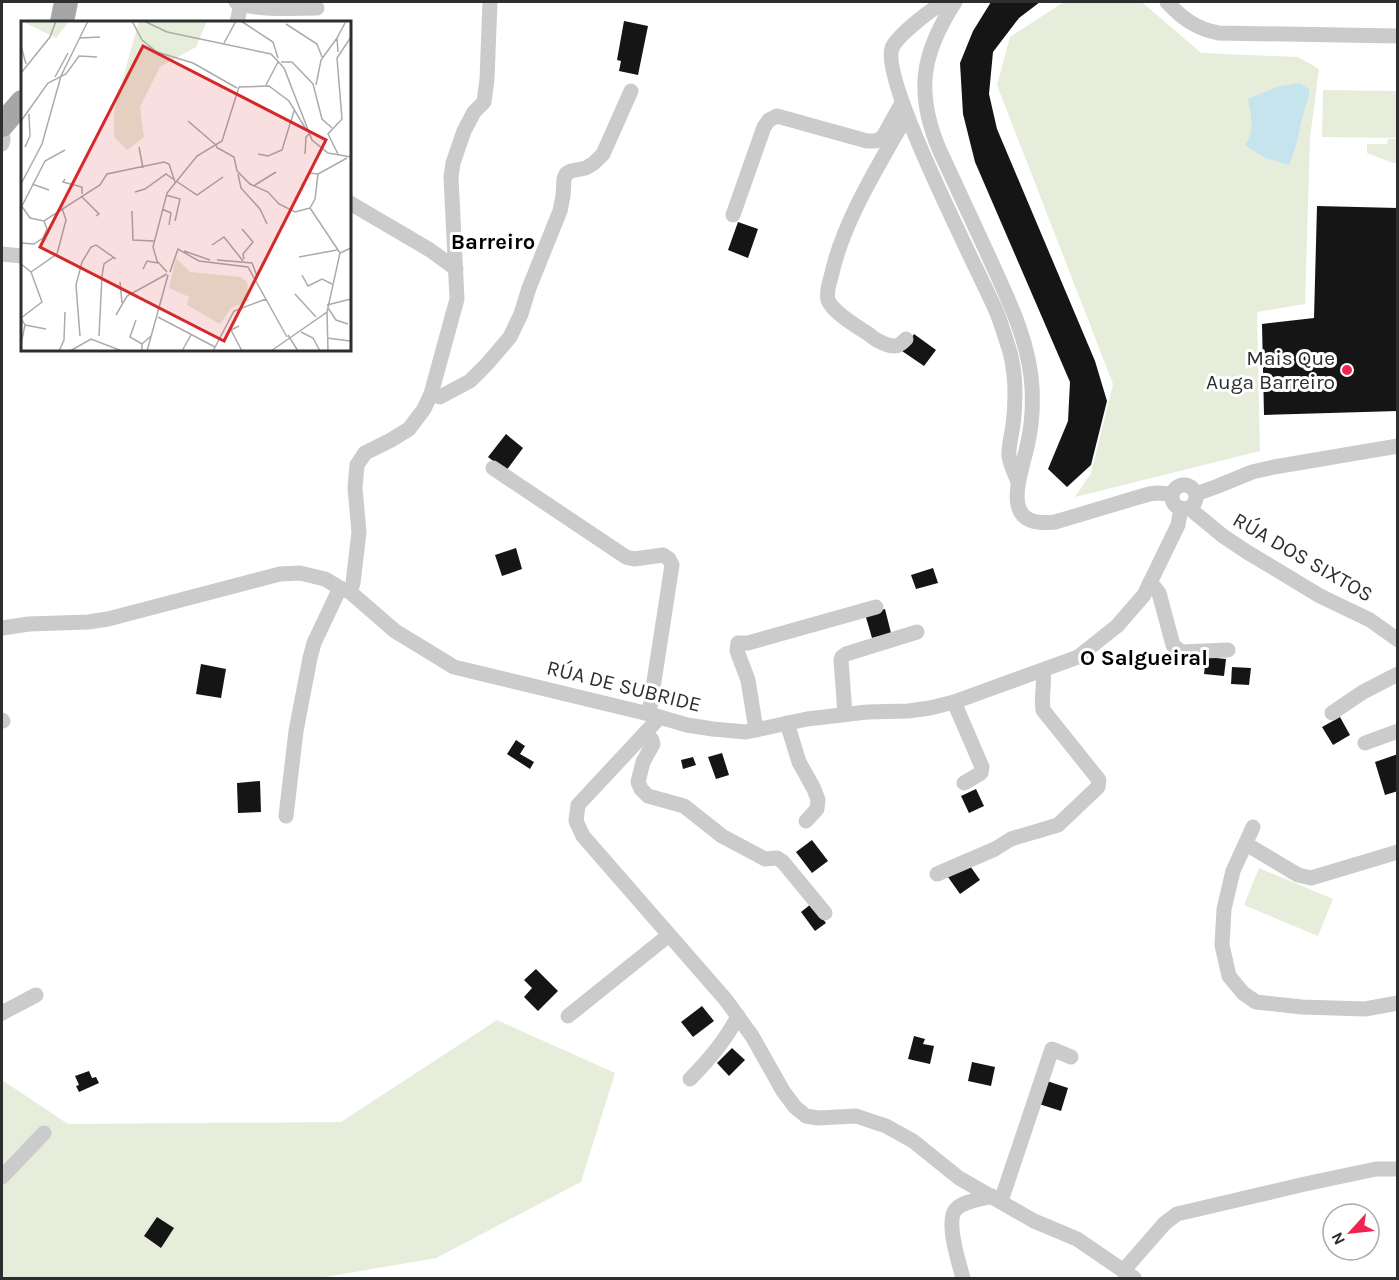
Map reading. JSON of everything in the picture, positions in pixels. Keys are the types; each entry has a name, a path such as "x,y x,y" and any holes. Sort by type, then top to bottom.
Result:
{"main road":[{"path":"62,21 66,2"}],"street":[{"path":"286,816 296,731 314,643 345,590 353,583 359,532 355,488 357,465 365,453 409,429 424,409 431,394 457,299 451,177 453,163 464,131 474,112 484,102 490,2"},
{"path":"947,2 936,7 897,41 892,49 891,63 905,109 998,315 1010,354 1015,386 1009,456 1018,482"},
{"path":"955,2 940,26 927,62 924,79 926,109 933,135 1012,307 1023,336 1029,364 1033,406 1029,441 1018,482 1016,500 1022,513 1032,521 1055,522 1149,494 1172,494 1176,489 1187,485 1192,488 1189,503"},
{"path":"1167,2 1180,16 1190,22 1208,31 1219,33 1398,36"},
{"path":"237,21 239,3 268,8 282,5 317,8"},
{"path":"431,394 440,397 470,381 510,337 560,211 566,174 586,168 603,154 631,91"},
{"path":"733,215 764,127 769,120 777,117 867,141 876,141 883,137 905,109"},
{"path":"905,109 846,232 833,267 827,294 831,305 837,312 876,340 894,346 900,345 906,339"},
{"path":"2,144 12,117"},
{"path":"351,203 430,250 456,269"},
{"path":"2,254 21,256"},
{"path":"1189,503 1252,472 1398,446"},
{"path":"493,468 626,557 634,559 663,555 669,559 672,566 654,716 645,733 578,805 576,820 583,836 726,1000 752,1036 783,1091 795,1107 806,1116 818,1119 856,1116 886,1126 913,1141 960,1178 1034,1221 1077,1239 1129,1275 1165,1223 1178,1214 1366,1171 1398,1168"},
{"name":"RÚA DE SUBRIDE","path":"2,628 108,619 280,574 300,573 325,579 345,590 394,632 454,667 687,725 746,732 807,719 845,714 919,710 954,702 1078,657 1117,626 1144,595 1189,503"},
{"name":"RÚA DOS SIXTOS","path":"1189,503 1223,536 1247,552 1320,596 1370,620 1398,640"},
{"path":"1150,582 1159,593 1176,649 1181,652 1228,650"},
{"path":"756,730 748,680 737,651 738,644 876,607"},
{"path":"845,714 842,657 917,632"},
{"path":"937,874 995,849 1011,839 1058,825 1098,787 1099,780 1043,710 1045,682 1043,670"},
{"path":"1332,713 1363,692 1398,674"},
{"path":"954,702 982,767 981,773 964,783"},
{"path":"787,723 799,762 818,800 817,809 806,821"},
{"path":"1365,743 1398,731"},
{"path":"645,733 653,744 643,762 638,782 640,789 648,796 684,806 722,836 765,859 777,858 783,862 825,913"},
{"path":"1253,827 1233,871 1224,909 1222,945 1229,976 1243,993 1256,1002 1302,1007 1365,1008 1398,1004"},
{"path":"1246,844 1298,875 1311,878 1398,852"},
{"path":"568,1016 669,935"},
{"path":"2,1013 36,995"},
{"path":"690,1079 710,1058 738,1016"},
{"path":"996,1199 1052,1049 1071,1057"},
{"path":"2,1177 44,1133"},
{"path":"963,1278 952,1229 952,1219 956,1209 967,1204 996,1199"}],"green space":[{"path":"1064,2 1142,2 1201,53 1298,57 1319,69 1310,138 1305,304 1257,312 1260,451 1075,497 1091,473 1113,384 997,85 1010,37"},
{"path":"1323,90 1397,91 1397,138 1322,137"},
{"path":"1388,139 1397,139 1397,163 1367,153 1367,144 1387,144"},
{"path":"1259,868 1333,899 1318,936 1244,905"},
{"path":"497,1020 615,1073 581,1182 436,1258 320,1278 2,1278 2,1080 68,1124 341,1122"}],"water":[{"path":"1299,83 1309,89 1309,94 1289,165 1263,157 1245,145 1251,129 1248,99 1277,87"}],"building":[{"path":"991,2 1040,2 1019,18 993,52 989,94 997,129 1095,361 1107,401 1091,465 1067,487 1048,469 1068,421 1070,382 975,162 963,114 960,63 973,31"},
{"path":"624,21 648,26 638,75 619,71 621,61 617,60"},
{"path":"1317,206 1398,208 1398,411 1264,415 1262,324 1314,318"},
{"path":"738,222 758,229 748,258 728,250"},
{"path":"914,334 936,350 924,366 902,351"},
{"path":"506,434 523,448 506,471 488,457"},
{"path":"516,548 522,569 502,576 495,555"},
{"path":"933,568 938,583 916,589 911,575"},
{"path":"885,609 891,633 872,638 865,614"},
{"path":"1206,657 1226,659 1224,676 1204,674"},
{"path":"201,664 226,669 221,698 196,694"},
{"path":"1232,667 1251,668 1249,685 1231,684"},
{"path":"1340,717 1350,735 1333,745 1322,727"},
{"path":"516,740 525,746 520,754 534,762 530,769 507,754"},
{"path":"722,753 729,775 716,779 708,757"},
{"path":"1398,754 1398,791 1385,795 1375,762"},
{"path":"693,757 696,765 683,769 681,760"},
{"path":"260,781 261,812 238,813 237,783"},
{"path":"976,789 984,806 969,813 961,796"},
{"path":"812,840 828,861 812,873 796,852"},
{"path":"968,863 980,880 960,894 948,877"},
{"path":"811,904 826,923 815,931 801,912"},
{"path":"536,969 558,991 538,1011 524,997 532,988 524,980"},
{"path":"702,1006 714,1021 693,1037 681,1022"},
{"path":"914,1036 925,1039 923,1044 934,1046 930,1064 908,1059"},
{"path":"732,1048 745,1060 729,1076 717,1063"},
{"path":"972,1062 995,1067 991,1086 968,1081"},
{"path":"89,1071 92,1078 96,1077 99,1083 79,1092 75,1076"},
{"path":"1047,1081 1068,1088 1061,1111 1039,1104"},
{"path":"157,1217 174,1228 161,1248 144,1236"}],"place":[{"name":"Mais Que Auga Barreiro","path":"1347,370"}],"district":[{"name":"Barreiro","path":"493,241"},
{"name":"O Salgueiral","path":"1144,657"}]}
